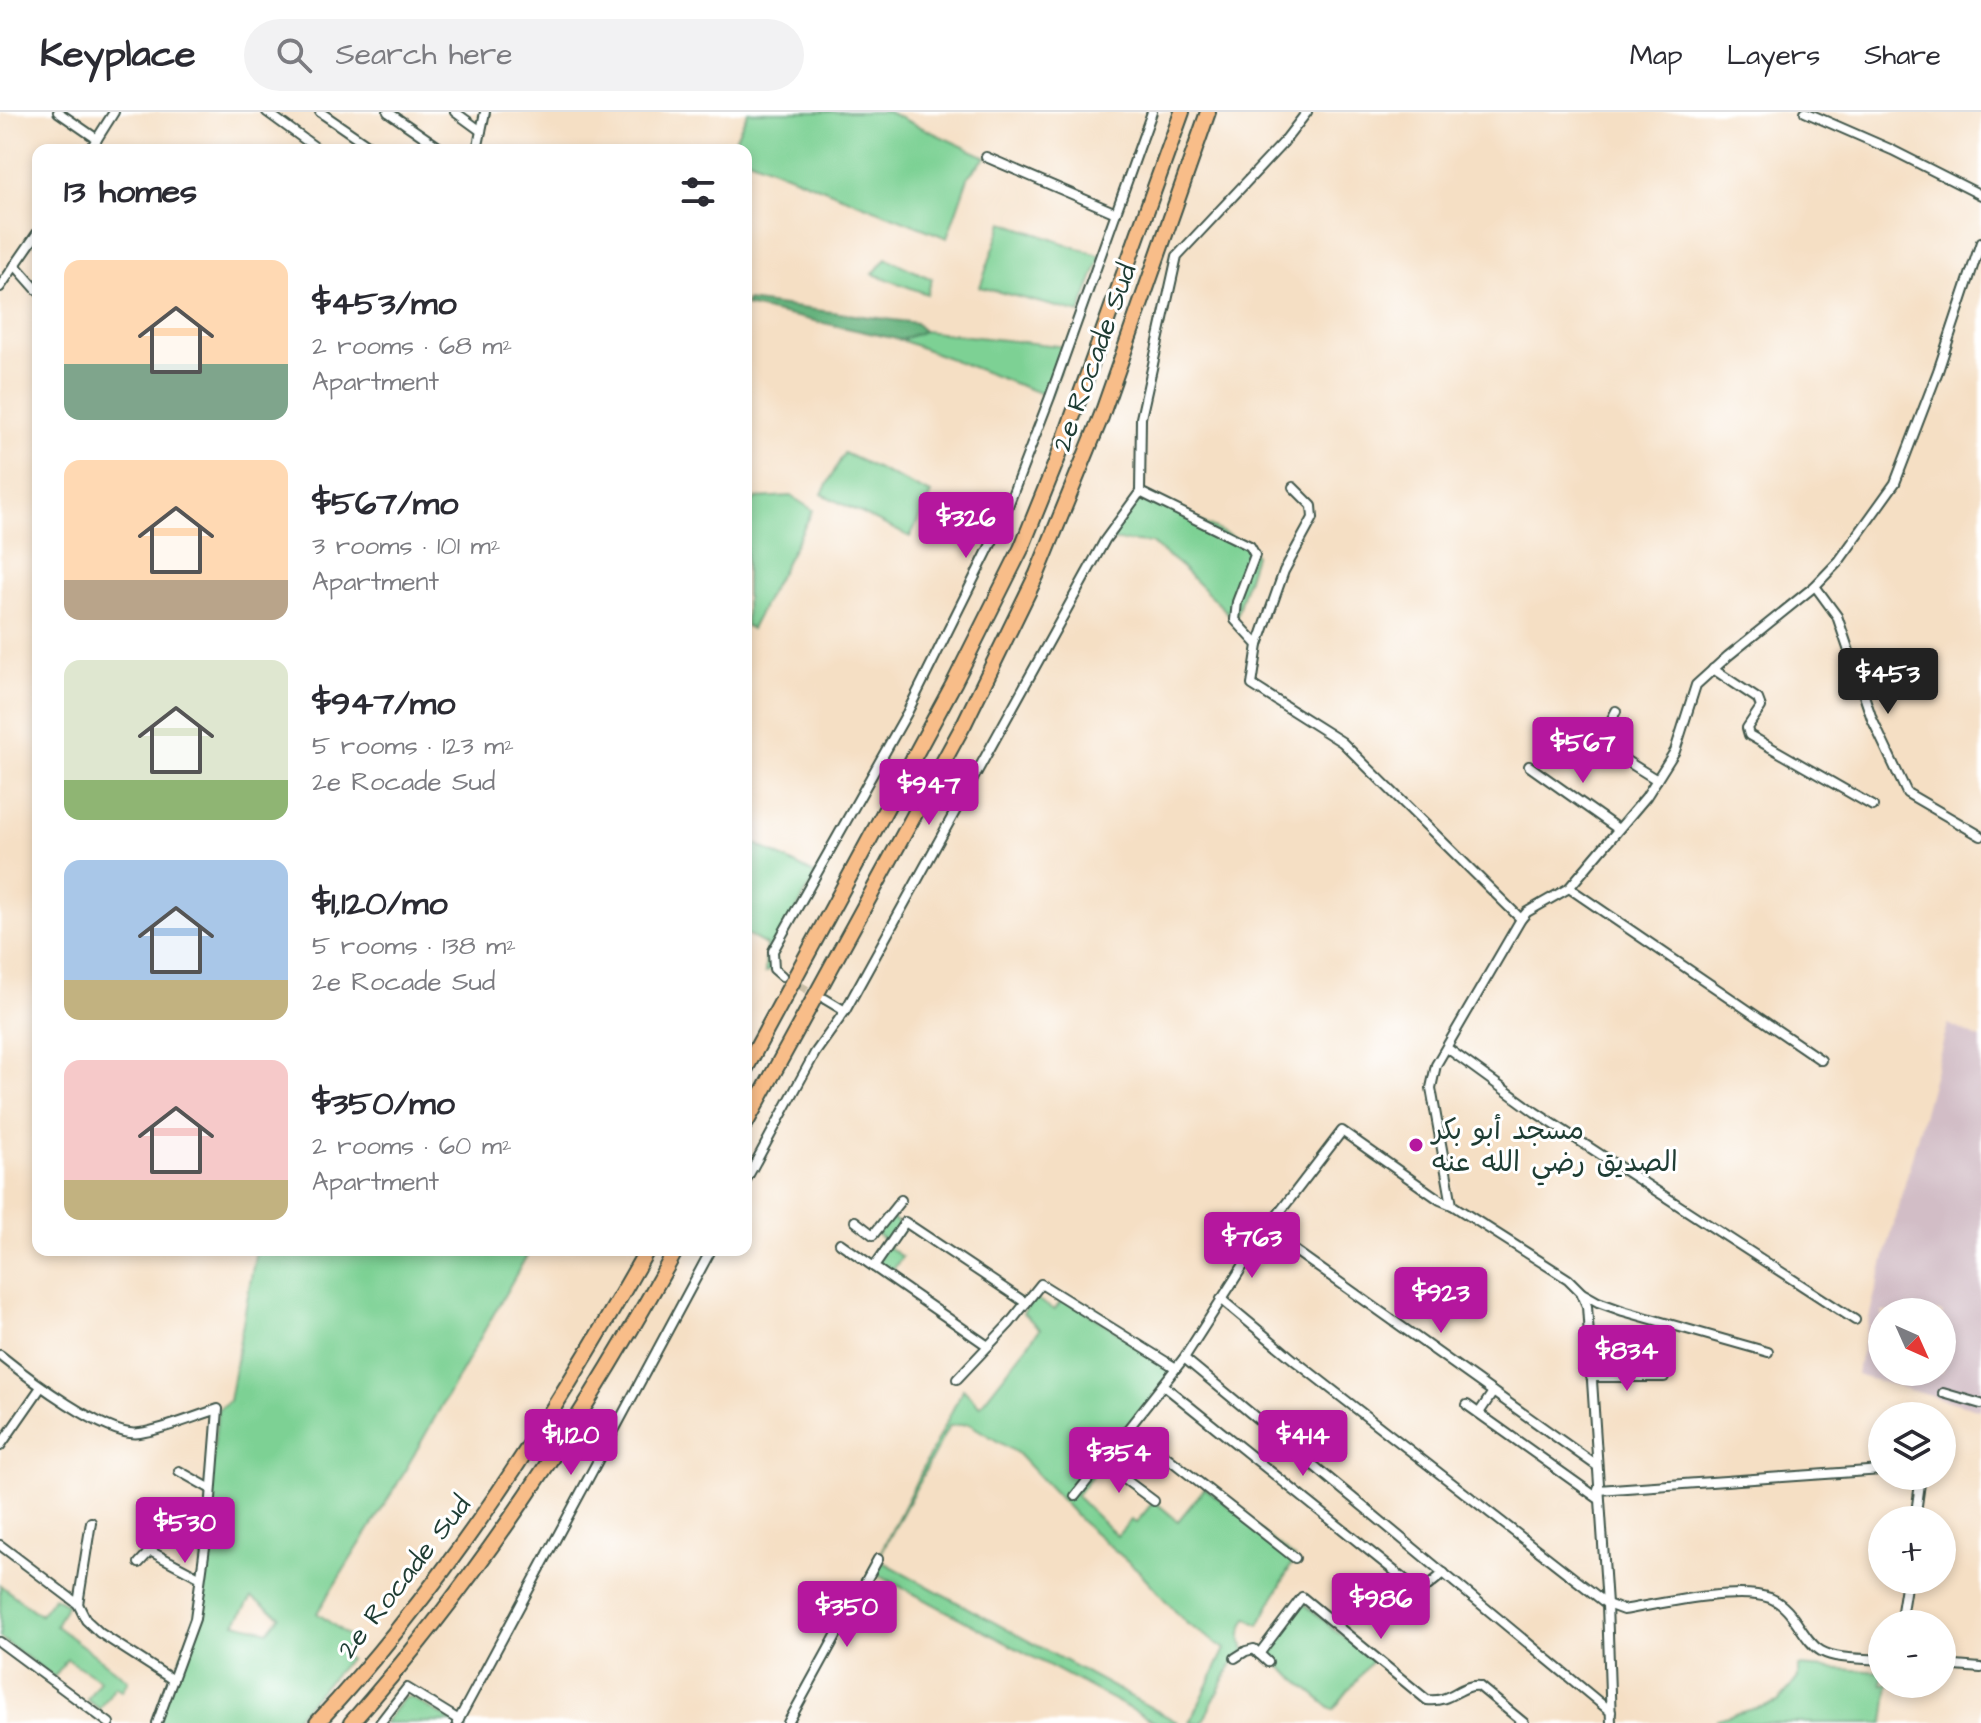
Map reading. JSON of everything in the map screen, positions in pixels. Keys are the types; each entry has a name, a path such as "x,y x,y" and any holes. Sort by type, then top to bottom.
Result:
{"highway":[{"name":"2e Rocade Sud","path":"752,1057 947,697 1021,549 1057,460 1182,112"},
{"name":"2e Rocade Sud","path":"752,1112 964,724 1037,574 1101,417 1208,112"},
{"name":"2e Rocade Sud","path":"317,1723 391,1639 502,1489 589,1353 644,1256"},
{"name":"2e Rocade Sud","path":"351,1723 436,1619 537,1478 612,1363 673,1256"}],"street":[{"path":"58,112 97,139"},
{"path":"94,144 114,112"},
{"path":"267,112 311,144"},
{"path":"320,112 366,144"},
{"path":"388,112 434,144"},
{"path":"455,112 481,131"},
{"path":"478,144 485,112"},
{"path":"782,976 774,969 773,951 907,713 1001,524 1152,112"},
{"path":"752,1169 815,1053 845,1011 1105,540 1140,492 1141,418 1177,256 1283,143 1307,112"},
{"path":"1805,112 1892,150 1981,195"},
{"path":"986,157 1116,213"},
{"path":"0,287 32,241"},
{"path":"1452,1205 1431,1088 1436,1065 1521,919 1527,912 1569,888 1595,861 1657,780 1675,751 1696,685 1815,586 1839,561 1895,483 1938,371 1981,242"},
{"path":"15,265 32,284"},
{"path":"1293,487 1312,506 1313,518 1284,571 1258,645 1252,685 1342,742 1521,919"},
{"path":"1140,492 1250,546 1255,555 1237,602 1235,620 1258,645"},
{"path":"1815,586 1837,616 1872,719 1907,793 1981,836"},
{"path":"1713,669 1758,699 1761,707 1747,728 1749,735 1873,806"},
{"path":"1599,744 1616,711"},
{"path":"1590,738 1657,780"},
{"path":"1529,766 1618,829"},
{"path":"1569,888 1821,1060"},
{"path":"825,999 845,1011"},
{"path":"1447,1048 1535,1112 1855,1320"},
{"path":"1075,1496 1184,1358 1266,1230 1342,1131 1440,1200 1568,1279 1581,1292 1598,1302 1768,1352"},
{"path":"855,1221 873,1235 901,1200"},
{"path":"889,1216 902,1226"},
{"path":"874,1267 905,1222 1026,1303"},
{"path":"1266,1230 1597,1466"},
{"path":"840,1243 988,1346"},
{"path":"380,1723 407,1688 458,1721 708,1256"},
{"path":"957,1379 1041,1284 1176,1368"},
{"path":"1581,1292 1587,1306 1607,1604 1611,1723"},
{"path":"1221,1299 1294,1360 1607,1604 1623,1610 1743,1593 1770,1598 1783,1606 1820,1650 1868,1658"},
{"path":"0,1355 41,1387 88,1415 123,1431 138,1434 218,1409 195,1619 157,1723"},
{"path":"1184,1358 1611,1712"},
{"path":"1591,1377 1664,1377"},
{"path":"1163,1385 1413,1586 1424,1589 1444,1573"},
{"path":"0,1446 41,1387"},
{"path":"1479,1413 1493,1392"},
{"path":"1943,1393 1981,1404"},
{"path":"1467,1405 1599,1495 1868,1471"},
{"path":"1130,1428 1295,1558"},
{"path":"1103,1463 1154,1501"},
{"path":"179,1471 211,1489"},
{"path":"78,1604 91,1522"},
{"path":"0,1545 78,1604 86,1620 100,1633 173,1680"},
{"path":"139,1563 150,1551 199,1577"},
{"path":"788,1723 878,1559"},
{"path":"1259,1654 1302,1597 1427,1700 1440,1701 1472,1685 1479,1686 1524,1723"},
{"path":"0,1642 109,1723"},
{"path":"1235,1658 1254,1649 1268,1662"},
{"path":"1956,1666 1981,1668"}],"shaded area":[{"path":"1948,1024 1981,1039 1981,1410 1895,1386 1956,1386 1956,1298 1874,1298"},
{"path":"1868,1323 1868,1378 1856,1375"}],"green space":[{"path":"748,112 888,112 986,157 969,175 947,238 752,160 752,144 733,144"},
{"path":"1003,222 1101,256 1080,313 980,287"},
{"path":"886,258 932,279 927,294 873,274"},
{"path":"752,302 916,323 923,331 901,340 752,307"},
{"path":"923,331 1068,347 1050,397 901,340"},
{"path":"844,453 931,494 910,537 822,494"},
{"path":"1140,492 1250,546 1255,555 1235,620 1178,564 1151,543 1105,540"},
{"path":"791,496 813,510 752,627 752,502 756,498"},
{"path":"752,842 816,875 773,951 774,969 765,973 766,945 752,937"},
{"path":"889,1216 902,1226 888,1247 902,1257 888,1277 867,1262 884,1240 876,1233"},
{"path":"255,1256 527,1256 395,1488 317,1613 354,1640 341,1653 349,1659 290,1723 157,1723 195,1619 218,1409 229,1401","holes":["252,1598 280,1616 268,1631 235,1623"]},
{"path":"1035,1298 1054,1310 1064,1298 1176,1368 1076,1496 1117,1536 1131,1520 1136,1523 1154,1501 1178,1521 1205,1488 1295,1558 1259,1625 1247,1618 1241,1634 1246,1651 1235,1658 1202,1723 1190,1723 1225,1649 1186,1623 1138,1570 1082,1522 1017,1453 969,1424 949,1426 878,1559 1179,1723 1157,1723 871,1571 963,1389 980,1406 1040,1329 1023,1313"},
{"path":"0,1585 40,1615 54,1597 67,1604 56,1626 128,1680 122,1691 115,1686 100,1709 87,1700 100,1680 67,1659 54,1677 0,1638"},
{"path":"1302,1602 1372,1661 1333,1710 1264,1653"},
{"path":"1798,1666 1868,1671 1868,1698 1887,1698 1884,1723 1716,1723 1717,1719 1778,1702 1798,1678"},
{"path":"410,1697 453,1722 384,1723 404,1698"}],"tunnel":[{"path":"790,980 820,997"}],"place":[{"name":"مسجد أبو بكر الصديق رضي الله عنه","path":"1416,1145"}]}
